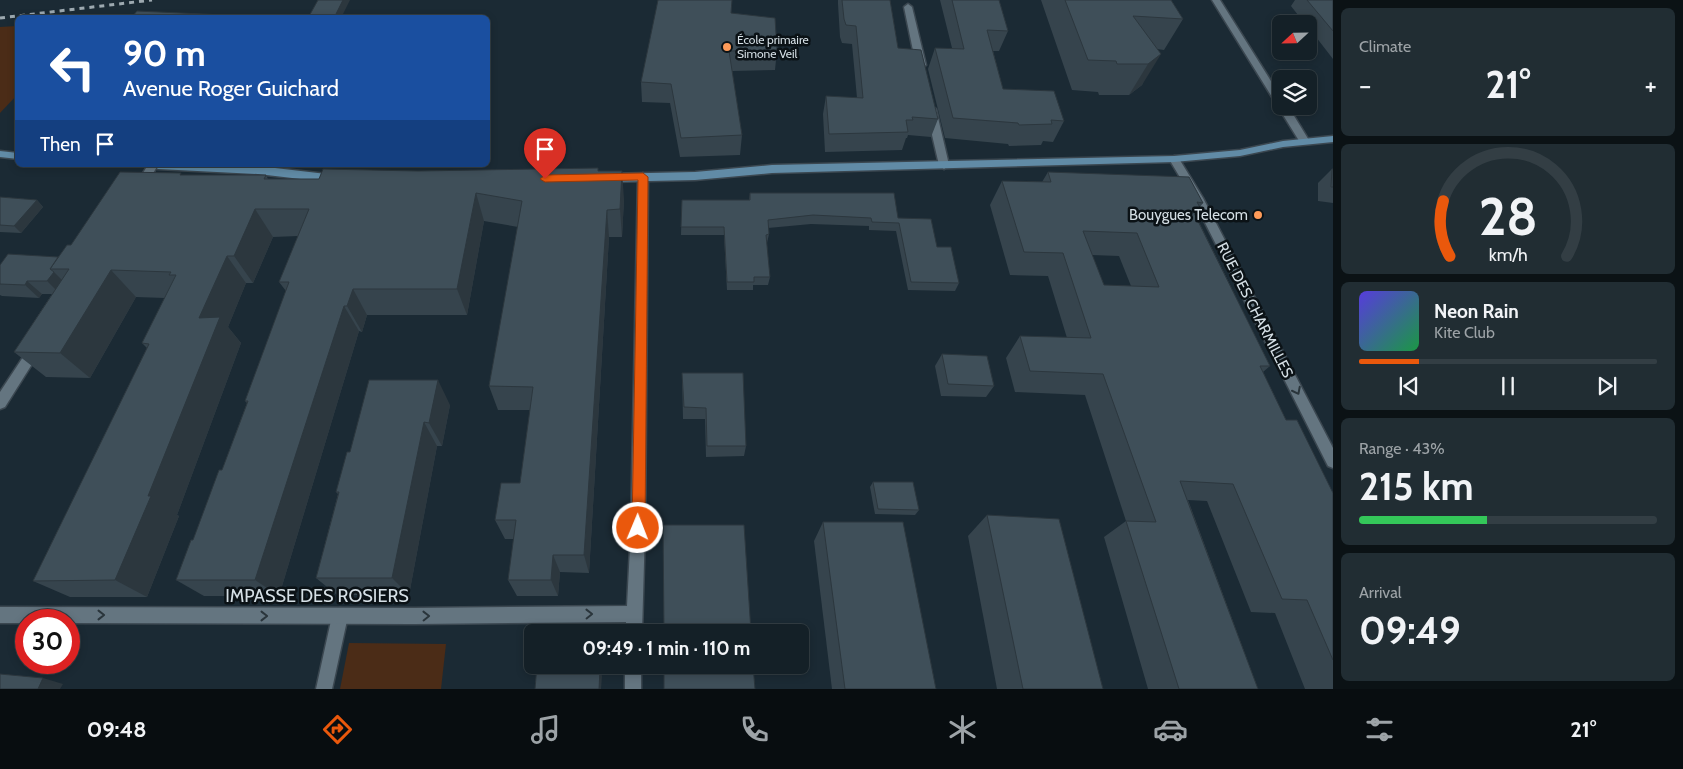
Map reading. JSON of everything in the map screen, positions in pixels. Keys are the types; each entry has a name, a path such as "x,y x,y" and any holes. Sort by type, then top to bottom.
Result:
{"main road":[{"path":"594,178 695,176 772,169 1174,159 1240,153 1283,144 1333,139"},
{"path":"0,154 15,156"},
{"path":"198,167 258,170 345,179"}],"street":[{"path":"1216,0 1272,89"},
{"path":"908,7 923,72"},
{"path":"929,99 944,165"},
{"path":"1288,115 1305,142"},
{"name":"RUE DES CHARMILLES","path":"1174,159 1198,198 1333,462"},
{"path":"131,200 151,167"},
{"path":"634,624 639,499 643,177"},
{"path":"0,403 42,338"},
{"name":"IMPASSE DES ROSIERS","path":"0,615 340,616 635,614"},
{"path":"324,689 340,616"},
{"path":"633,674 633,689"}],"shaded area":[{"path":"15,26 15,97 0,113 0,27"},
{"path":"349,643 446,644 441,689 340,689"}],"building":[{"path":"318,0 343,0 336,15 310,15"},
{"path":"658,0 732,0 731,13 775,18 777,50 729,51 742,135 681,138 671,84 641,82"},
{"path":"842,0 890,0 898,48 921,50 938,119 912,117 913,120 906,120 908,132 829,134 826,96 863,98 856,26 846,25"},
{"path":"952,0 999,0 1008,31 987,30 1003,89 1054,91 1064,121 1051,120 1052,124 1019,125 1018,123 953,118 935,48 964,49"},
{"path":"1065,0 1171,0 1183,19 1133,16 1161,54 1148,64 1117,64 1116,61 1088,60"},
{"path":"1307,0 1333,0 1333,31"},
{"path":"137,11 224,15 134,15"},
{"path":"598,168 598,171 622,171 620,209 607,210 584,555 553,555 551,580 508,580 516,520 495,520 501,483 520,483 533,387 489,386 522,201 476,193 457,289 353,289 347,306 344,306 255,580 176,580 219,470 222,470 248,401 245,401 289,282 279,282 309,209 255,209 234,256 227,256 199,318 220,317 148,496 151,496 115,580 33,581 149,344 142,343 176,275 169,275 171,272 111,270 60,353 14,352 69,269 50,269 67,245 71,245 120,172 181,173 180,175 266,175 264,179 319,179 323,169 418,171"},
{"path":"1332,169 1333,187 1331,187"},
{"path":"1048,172 1189,177 1203,203 1197,202 1203,213 1194,213 1270,366 1260,366 1286,420 1297,420 1333,493 1333,660 1307,600 1282,599 1233,484 1180,481 1258,689 1179,689 1126,521 1156,522 1103,374 1030,371 1020,336 1091,338 1063,253 1024,252 1002,181 1051,182","holes":["1083,231 1137,233 1159,287 1104,285"]},
{"path":"750,193 894,193 898,218 931,219 937,247 951,247 959,283 911,282 899,223 872,222 871,218 813,215 768,220 769,234 766,235 770,277 754,277 754,282 727,282 724,227 681,227 682,200 750,200"},
{"path":"0,197 37,200 14,226 0,225"},
{"path":"8,254 58,257 50,269 54,272 47,281 27,281 25,285 0,284 0,265"},
{"path":"942,354 987,356 994,386 948,384"},
{"path":"682,373 743,373 746,446 707,446 706,408 684,407"},
{"path":"369,380 438,380 429,423 424,422 392,578 316,578 339,492 336,492 347,452 350,452"},
{"path":"873,482 913,482 919,510 878,509"},
{"path":"987,515 1059,519 1103,689 1023,689"},
{"path":"823,522 903,522 936,689 845,689"},
{"path":"663,525 744,525 750,624 664,624"},
{"path":"0,674 43,678 38,689 0,689"},
{"path":"536,674 600,674 599,689 535,689"},
{"path":"664,674 754,674 755,689 664,689"}],"railway":[{"path":"25,15 152,0"},
{"path":"0,18 15,16"}],"place":[{"name":"École primaire Simone Veil","path":"727,47"},
{"name":"Bouygues Telecom","path":"1258,215"}],"route":[{"path":"545,179 643,177 638,528"}]}
